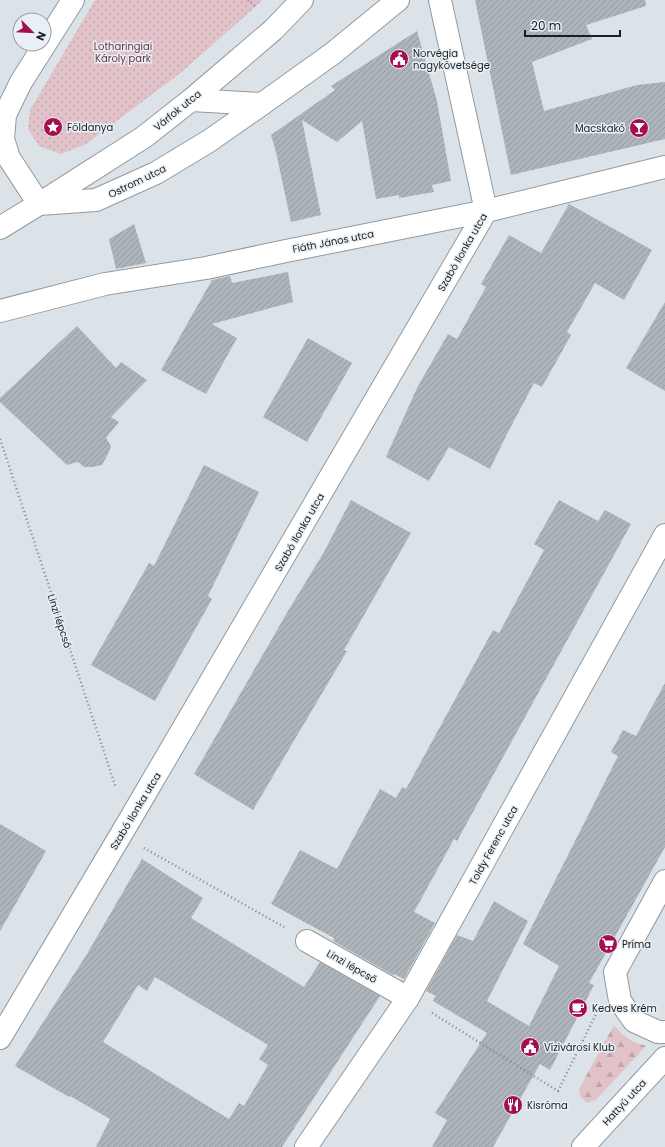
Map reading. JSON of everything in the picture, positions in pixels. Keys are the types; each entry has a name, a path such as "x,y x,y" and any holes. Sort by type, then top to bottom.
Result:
{"street":[{"path":"40,204 9,158 3,139 5,115 21,82 73,0"},
{"name":"Várfok utca","path":"40,204 144,137 191,100 273,30 302,0"},
{"name":"Ostrom utca","path":"0,228 40,204 96,200 149,176 209,141 262,104 332,54 398,0"},
{"name":"Szabó Ilonka utca","path":"0,1038 129,821 486,210 440,0"},
{"path":"191,100 262,104"},
{"name":"Fiáth János utca","path":"0,311 105,284 206,268 286,250 486,210 665,168"},
{"name":"Toldy Ferenc utca","path":"306,1147 408,998 665,535"},
{"path":"665,881 616,972 620,1001 634,1021 658,1032 665,1032"},
{"name":"Linzi lépcső","path":"307,940 408,998"},
{"name":"Hattyú utca","path":"583,1147 665,1058"}],"path":[{"name":"Linzi lépcső","path":"0,439 116,789"},
{"path":"142,847 307,940"},
{"path":"408,998 558,1091 616,972"}],"green space":[{"name":"Lotharingiai Károly park","path":"95,0 263,0 183,71 86,144 61,154 39,146 28,129 30,110"},
{"path":"614,1025 628,1038 646,1046 596,1100 587,1103 580,1096 579,1089"}],"building":[{"path":"475,0 645,0 646,6 586,25 592,39 532,62 544,111 637,85 665,82 665,139 511,175"},
{"path":"417,31 437,101 451,181 432,185 434,192 399,198 399,195 376,199 362,121 337,142 302,120 321,215 291,222 271,135 335,90 331,86"},
{"path":"569,204 652,250 624,300 595,283 567,332 571,335 542,387 534,383 490,469 449,447 429,481 386,457 417,388 448,334 457,339 486,287 481,284 509,235 541,253"},
{"path":"134,224 146,263 116,269 109,239"},
{"path":"288,272 293,302 212,324 237,338 206,394 161,370 212,280 230,276 232,283"},
{"path":"665,302 665,391 626,368"},
{"path":"77,326 116,368 121,362 147,380 111,417 119,422 106,438 111,446 102,465 93,467 84,467 78,462 67,465 0,402 0,398"},
{"path":"308,338 352,363 307,442 263,417"},
{"path":"204,465 259,492 208,596 212,599 155,701 91,665 149,563 154,566"},
{"path":"351,500 411,533 344,650 347,651 253,810 194,774 288,611 324,552"},
{"path":"559,500 598,521 605,510 631,524 457,841 454,839 414,912 435,923 404,979 394,974 393,975 333,941 334,938 271,904 300,850 337,869 380,789 396,798 402,787 406,789 493,630 499,633 544,550 534,544"},
{"path":"665,683 665,847 589,983 594,985 550,1070 540,1064 493,1147 432,1147 447,1120 435,1113 487,1033 433,1001 436,996 426,991 457,935 473,941 494,901 528,921 487,1001 529,1026 559,966 523,944 618,756 611,752 623,730 636,736"},
{"path":"0,824 46,851 0,931"},
{"path":"142,859 203,898 191,918 304,987 320,962 380,996 282,1147 96,1147 110,1119 15,1066 87,954","holes":["155,977 268,1045 259,1059 268,1065 244,1106 239,1103 229,1119 103,1042 138,985 147,991"]}],"place":[{"name":"Norvégia nagykövetsége","path":"399,59"},
{"name":"Földanya","path":"53,127"},
{"name":"Macskakő","path":"639,128"},
{"name":"Príma","path":"608,944"},
{"name":"Kedves Krém","path":"578,1008"},
{"name":"Vízivárosi Klub","path":"530,1047"},
{"name":"Kisróma","path":"513,1105"}]}
